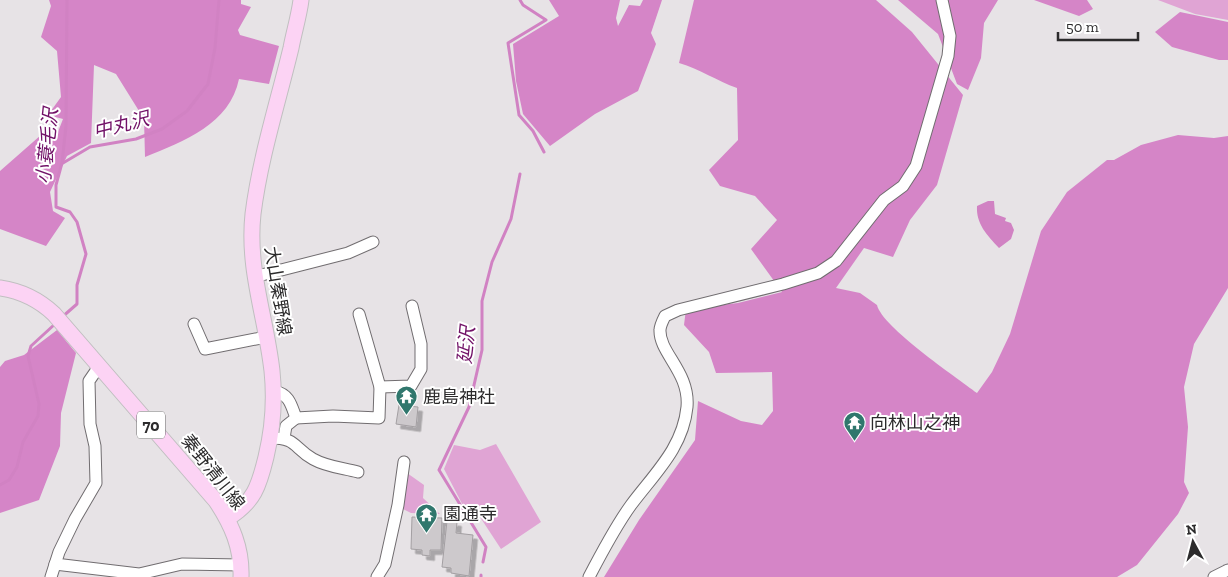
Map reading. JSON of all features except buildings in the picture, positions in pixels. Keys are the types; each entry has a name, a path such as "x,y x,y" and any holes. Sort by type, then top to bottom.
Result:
{"main road":[{"name":"大山秦野線","path":"228,518 240,511 254,495 277,438 274,391 254,277 252,234 257,192 301,0"},
{"name":"秦野清川線","path":"0,288 26,294 43,304 54,314 216,501 228,518 237,539 241,571"}],"street":[{"path":"589,577 631,505 669,458 678,441 687,408 686,386 662,340 659,329 665,316 678,310 783,284 818,272 836,261 884,200 903,186 916,166 948,56 950,36 946,11 942,0"},
{"path":"254,277 348,253 373,242"},
{"path":"380,387 411,386 422,369 421,344 412,306"},
{"path":"358,472 319,462 301,451 292,441 277,438 286,426 296,418 333,416 379,418 380,387 359,314"},
{"path":"194,324 205,349 266,337"},
{"path":"51,577 75,519 96,483 95,446 90,424 90,381 100,365"},
{"path":"274,391 282,393 288,399 296,418"},
{"path":"377,577 385,564 398,505 404,462"},
{"path":"55,564 139,574 182,564 241,571"},
{"path":"1214,577 1228,570"}],"shaded area":[{"path":"49,0 241,0 241,4 251,7 238,30 240,35 279,46 269,84 239,79 234,95 216,119 190,137 145,157 144,119 116,74 94,65 91,143 67,156 50,192 53,211 65,218 46,246 0,229 0,171 41,135 56,137 63,119 48,115 61,97 57,51 41,37 51,6"},
{"path":"549,0 620,0 616,18 618,26 629,5 640,6 643,0 662,0 651,33 656,44 638,91 595,114 550,146 523,114 516,81 513,44 559,16"},
{"path":"694,0 876,0 912,32 963,95 937,185 910,220 893,257 864,248 836,288 860,293 877,305 892,326 905,338 977,393 992,372 1010,334 1041,231 1067,192 1107,160 1114,160 1141,145 1178,135 1214,138 1228,136 1228,288 1194,344 1184,387 1188,427 1184,482 1189,493 1178,514 1137,565 1117,577 604,577 639,520 695,440 698,401 741,421 762,425 773,411 772,372 716,373 709,352 684,325 686,309 738,303 782,292 751,249 777,220 755,196 720,186 709,170 738,140 737,88 679,63"},
{"path":"898,0 998,0 984,23 981,58 968,90 957,84 938,34"},
{"path":"1034,0 1087,0 1093,9 1079,16"},
{"path":"1158,0 1228,0 1228,20 1195,14"},
{"path":"1180,12 1228,22 1228,60 1219,60 1172,47 1155,32"},
{"path":"988,201 994,201 995,214 1006,218 1005,221 1011,223 1014,230 1011,239 999,248 980,224 978,218 977,206"},
{"path":"57,330 76,353 61,413 60,446 39,500 0,513 0,367 5,361 24,355"},
{"path":"496,444 541,522 501,549 480,517 471,521 444,469 454,445 480,450"},
{"path":"407,473 424,485 423,498 440,514 411,513 403,509"}],"waterway":[{"name":"小蓑毛沢","path":"61,318 77,304 77,285 86,254 77,222 70,212 56,207 56,185 62,163 66,126 67,0"},
{"name":"中丸沢","path":"63,163 90,147 136,139 162,129 187,111 208,84 215,48 219,0"},
{"name":"延沢","path":"520,0 523,5 546,20 508,43 519,115 533,131 544,152"},
{"name":"延沢","path":"483,562 486,547 439,470 469,407 482,350 482,301 492,262 511,219 520,174"},
{"name":"小蓑毛沢","path":"0,485 9,480 17,467 23,442 38,416 39,404 28,356 31,346 55,324"}],"place":[{"name":"鹿島神社","path":"407,416"},
{"name":"向林山之神","path":"854,442"},
{"name":"園通寺","path":"427,533"}]}
